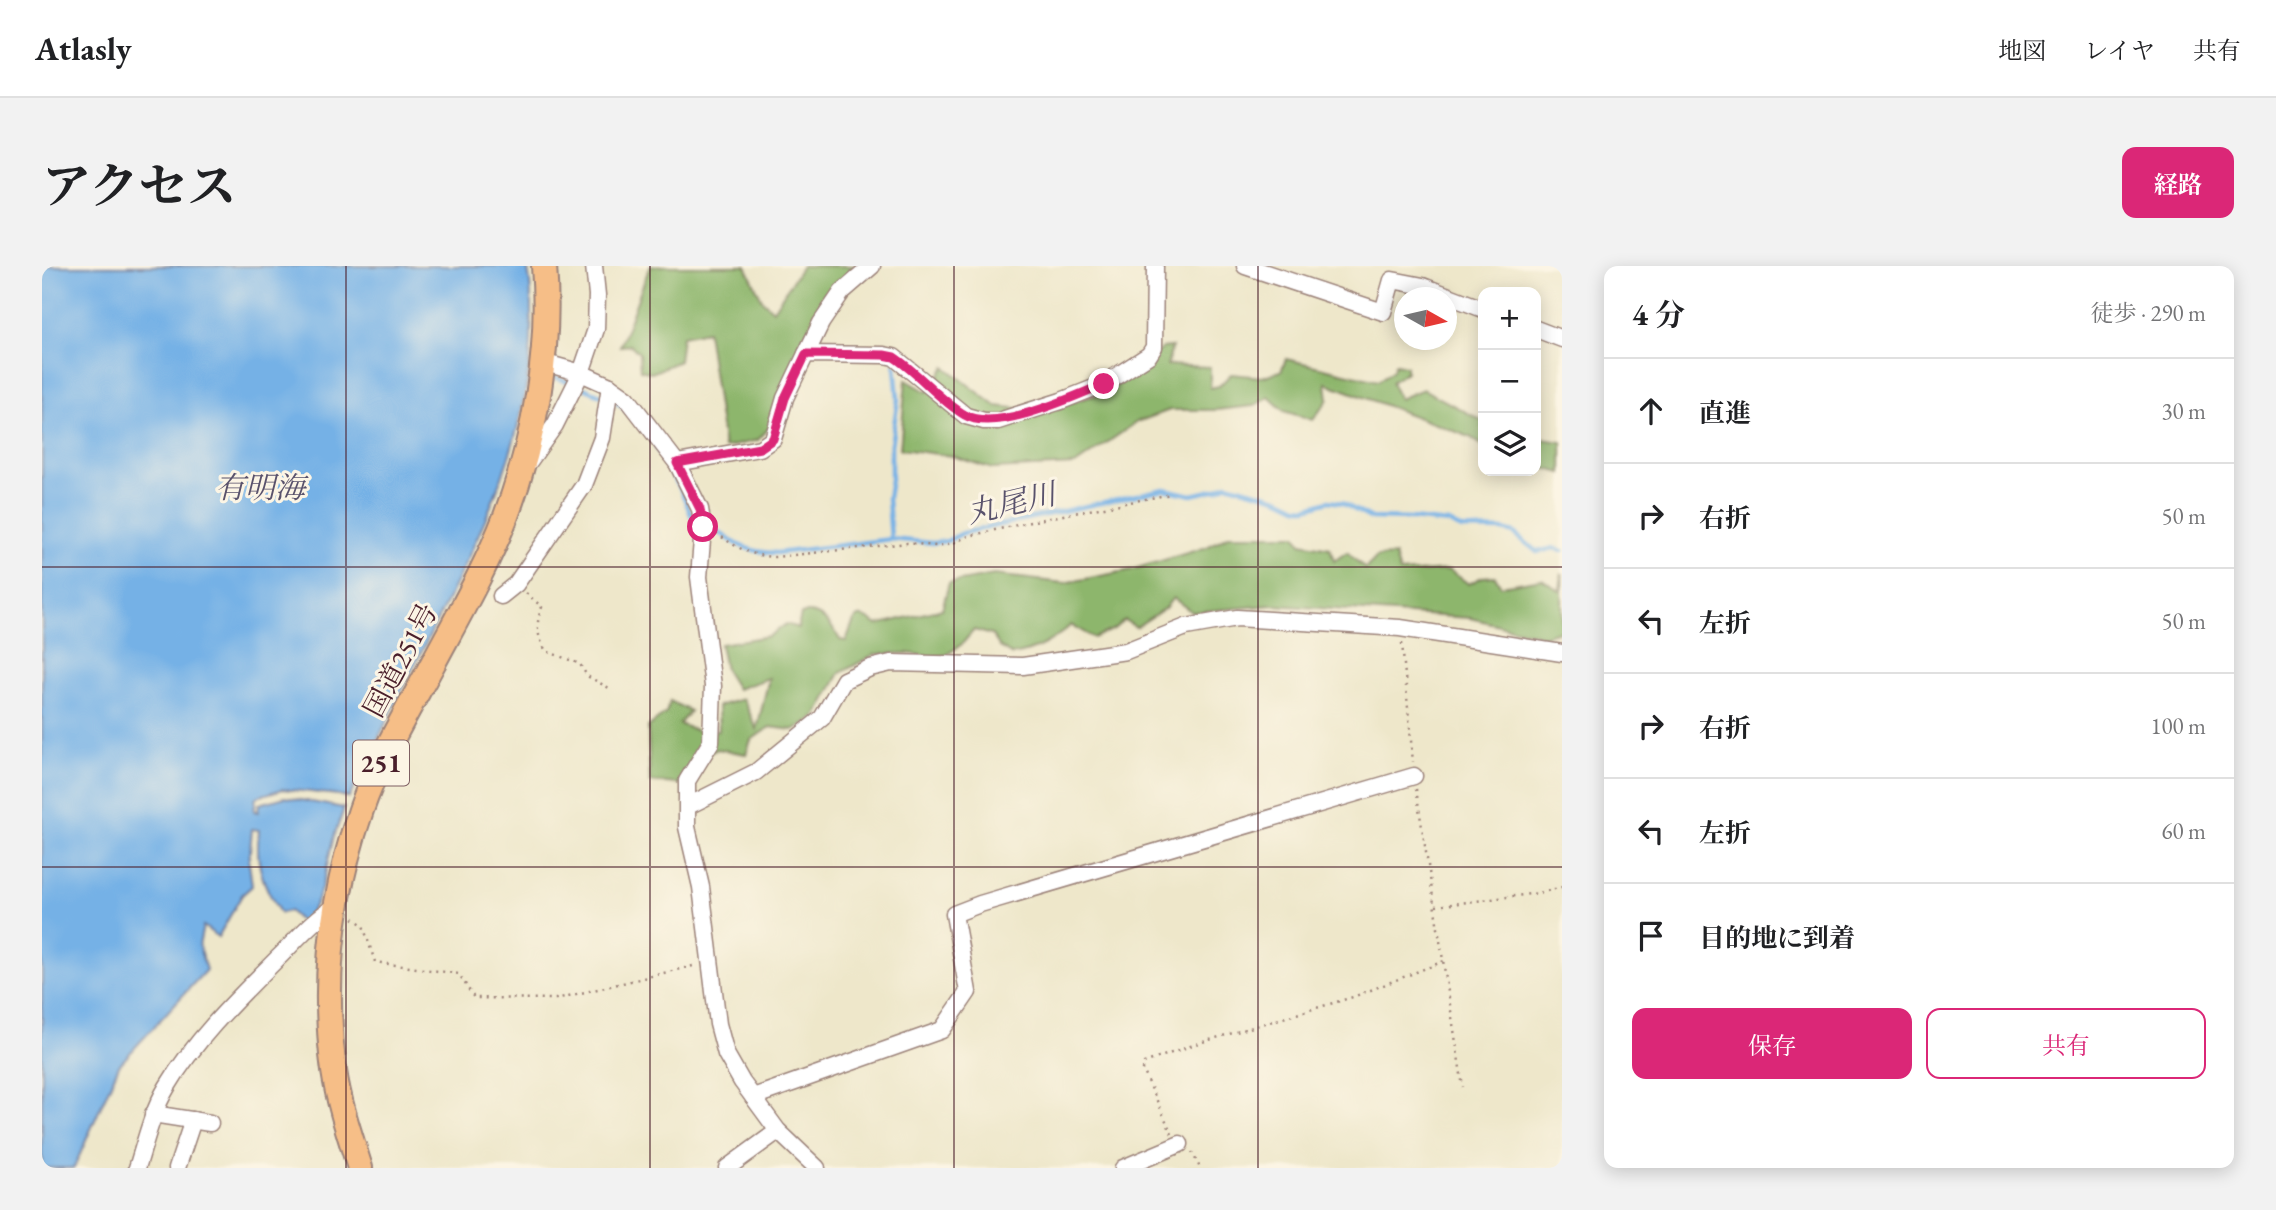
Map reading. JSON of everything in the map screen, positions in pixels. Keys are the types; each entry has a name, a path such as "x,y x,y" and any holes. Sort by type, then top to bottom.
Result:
{"highway":[{"name":"国道251号","path":"360,1168 342,1108 330,1033 330,951 336,906 346,857 361,808 392,738 488,555 505,517 519,475 541,370 545,326 544,266"}],"street":[{"path":"519,475 555,425 577,381 596,329 594,266"},
{"path":"677,463 760,448 773,439 785,398 821,323 842,292 872,266"},
{"path":"806,354 894,357 966,416 984,421 998,421 1104,384 1149,355 1154,347 1156,334 1154,266"},
{"path":"1245,266 1383,312 1395,273 1478,307"},
{"path":"1541,331 1562,339"},
{"path":"541,370 627,398 677,463 703,523 699,577 713,687 711,742 687,781 687,827 701,887 718,1024 726,1054 753,1097 778,1131 817,1168"},
{"path":"501,596 516,584 584,485 602,438 609,394"},
{"path":"688,806 756,772 821,718 844,680 870,668 891,663 1023,666 1126,651 1186,627 1237,618 1400,628 1562,653"},
{"path":"753,1097 942,1030 968,992 954,914 980,904 1414,776"},
{"path":"137,1168 153,1114 167,1087 194,1048 259,976 320,916 336,906"},
{"path":"153,1114 210,1123"},
{"path":"177,1168 193,1120"},
{"path":"727,1168 778,1131"},
{"path":"1124,1168 1180,1144"}],"path":[{"path":"703,523 743,552 775,557 907,543 936,546 1031,522 1171,494"},
{"path":"516,584 542,607 537,620 538,637 546,652 580,664 587,676 609,688"},
{"path":"1400,628 1414,776 1463,1087"},
{"path":"1436,906 1539,893 1562,887"},
{"path":"336,906 363,925 375,962 459,974 474,998 556,999 711,961"},
{"path":"1200,1168 1192,1152 1174,1138 1143,1070 1143,1063 1196,1044 1353,997 1444,961"}],"green space":[{"path":"650,266 746,266 762,300 773,310 802,266 864,266 837,288 769,428 758,440 724,448 707,331 682,336 679,361 652,373 640,370 639,353 631,345 620,346"},
{"path":"1172,347 1167,365 1210,367 1210,388 1219,386 1231,374 1262,377 1281,371 1286,359 1378,381 1393,370 1395,364 1406,366 1406,372 1391,382 1399,399 1423,389 1478,418 1478,443 1470,437 1326,383 1328,399 1313,420 1284,411 1269,397 1253,406 1216,410 1170,410 1137,422 1075,465 993,469 952,456 900,449 906,380 927,392 945,367 996,406 1039,411 1108,392 1135,373 1162,348"},
{"path":"1541,439 1562,442 1562,473 1541,467"},
{"path":"1230,535 1296,535 1301,543 1330,548 1334,561 1347,552 1365,569 1377,557 1395,556 1400,573 1449,570 1469,584 1482,577 1495,576 1501,586 1542,579 1560,591 1562,573 1562,630 1544,636 1470,618 1273,605 1192,612 1173,598 1165,608 1136,627 1124,620 1114,629 1094,638 1071,625 1044,644 1012,655 1000,647 992,635 974,630 962,644 946,655 934,657 907,653 875,654 840,673 816,717 793,730 770,727 751,740 746,754 718,749 694,758 680,784 650,782 648,727 666,713 670,701 690,711 679,724 698,731 719,730 718,706 743,699 757,729 769,678 737,689 725,670 720,644 769,636 786,624 798,628 801,614 808,613 820,616 840,640 846,641 853,622 859,617 877,625 942,609 949,583 994,575 1064,583 1131,570 1207,547"}],"water":[{"name":"有明海","path":"42,266 527,266 531,295 530,356 525,397 502,478 469,556 349,798 283,789 256,797 254,811 258,812 259,804 285,797 344,808 315,904 302,923 289,911 280,913 261,873 259,830 252,829 249,862 252,886 242,895 218,937 203,926 199,946 206,970 119,1065 74,1168 42,1168"}],"waterway":[{"path":"891,539 888,498 891,445 898,399 895,366"},
{"name":"丸尾川","path":"549,376 570,382"},
{"name":"丸尾川","path":"579,386 615,401 629,412"},
{"name":"丸尾川","path":"656,447 680,488 692,517 698,520"},
{"name":"丸尾川","path":"706,523 738,545 765,552 777,553 891,539 933,543 947,541 963,533 1164,489 1192,495 1227,484 1278,498 1297,507 1306,508 1329,501 1342,503 1370,518 1411,519 1449,523 1462,529 1503,530 1514,533 1537,552 1554,548 1562,551"}],"route":[{"path":"703,527 700,509 677,463 732,455 760,448 773,439 785,398 806,354 894,357 966,416 984,421 998,421 1104,384"}]}
